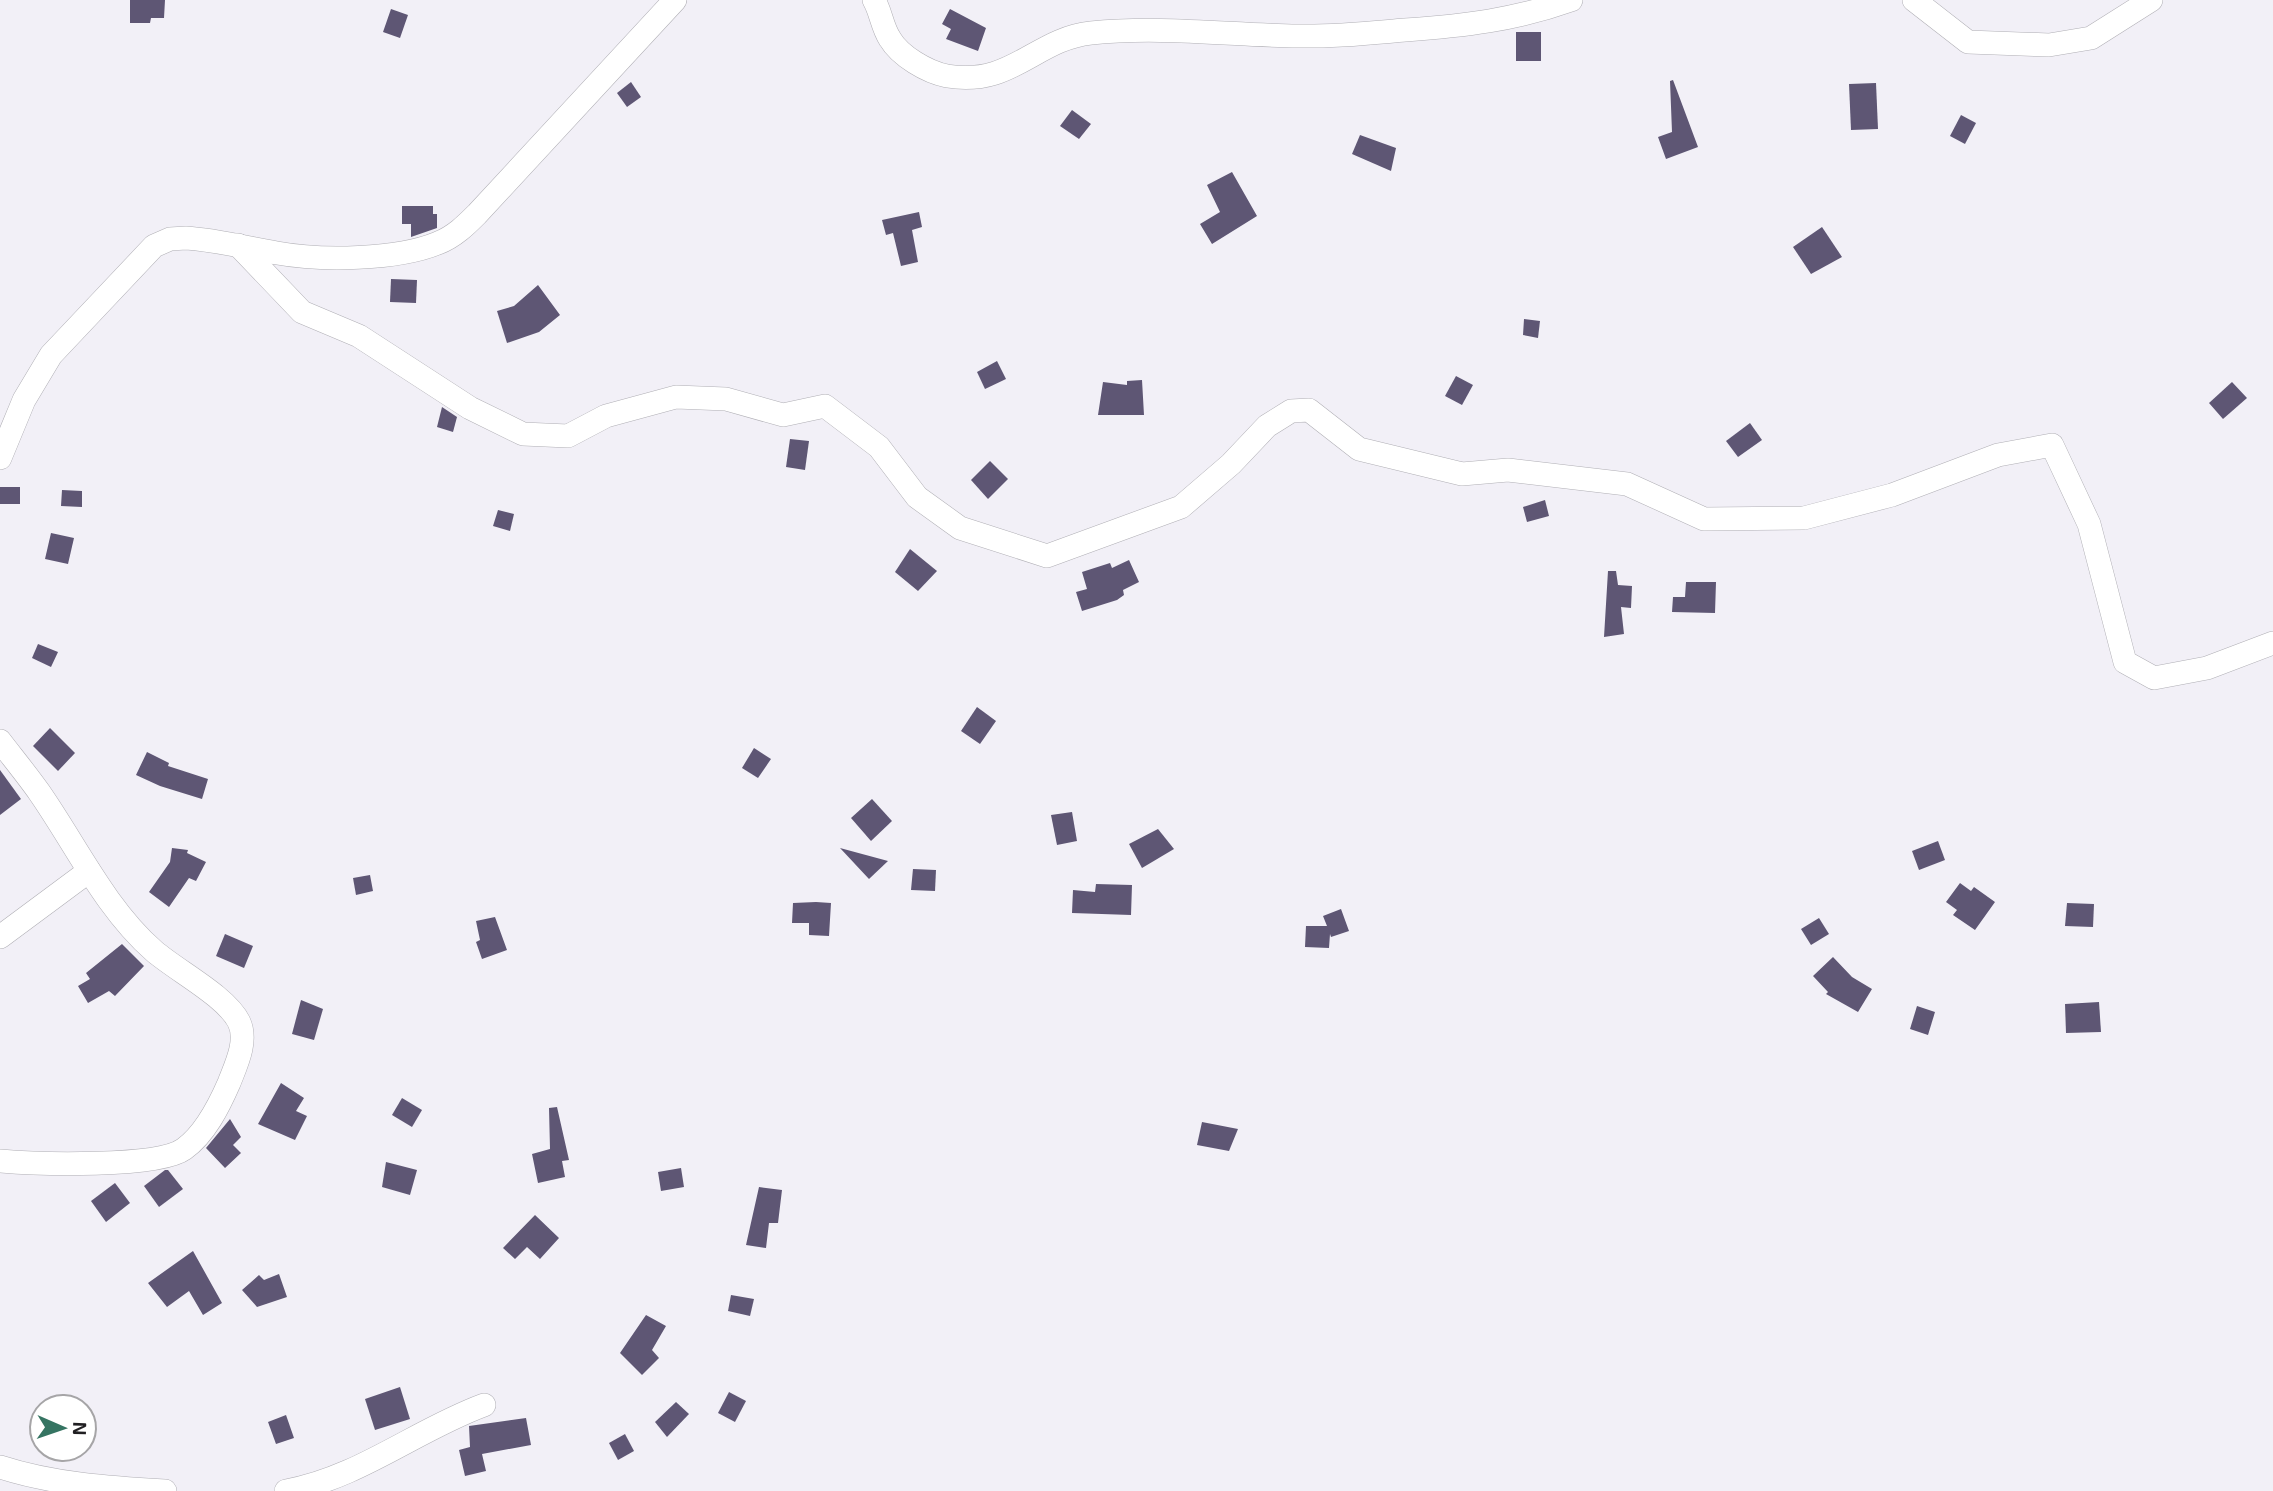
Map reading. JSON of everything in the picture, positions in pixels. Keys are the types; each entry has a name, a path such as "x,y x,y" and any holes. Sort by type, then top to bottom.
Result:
{"street":[{"path":"0,458 24,400 51,355 154,246 170,239 186,238 280,254 326,257 409,251 447,239 477,214 675,0"},
{"path":"874,0 890,41 907,57 931,70 963,78 985,77 1009,70 1066,39 1092,33 1200,30 1300,36 1376,33 1475,26 1536,13 1571,0"},
{"path":"1914,0 1968,42 2049,45 2091,38 2151,0"},
{"path":"238,246 302,312 359,336 470,408 523,434 568,436 606,416 677,397 726,398 783,415 825,406 878,447 917,497 960,528 1047,556 1181,507 1231,464 1267,426 1291,411 1309,410 1359,449 1431,468 1462,474 1508,470 1627,484 1704,519 1804,518 1892,495 1998,455 2052,446 2088,524 2125,662 2154,678 2207,668 2273,643"},
{"path":"0,741 39,792 131,929 148,946 235,1015 242,1030 241,1051 213,1115 180,1152 130,1160 0,1161"},
{"path":"0,937 89,870"},
{"path":"286,1491 317,1485 358,1468 454,1416 484,1405"},
{"path":"0,1467 21,1474 165,1491"}],"building":[{"path":"130,0 165,0 164,18 151,18 150,23 130,23"},
{"path":"391,9 408,15 400,38 383,32"},
{"path":"950,9 986,28 978,51 946,39 951,29 942,24"},
{"path":"1516,32 1541,32 1541,61 1516,61"},
{"path":"1673,80 1698,147 1666,159 1658,137 1672,132 1670,81"},
{"path":"631,82 641,97 627,107 617,93"},
{"path":"1876,83 1878,129 1851,130 1849,84"},
{"path":"1072,110 1091,124 1079,139 1060,126"},
{"path":"1961,115 1976,123 1965,144 1950,136"},
{"path":"1360,135 1396,148 1391,171 1352,154"},
{"path":"1232,172 1257,216 1212,244 1200,224 1220,212 1207,185"},
{"path":"402,206 433,206 433,214 437,214 437,228 411,237 411,224 402,224"},
{"path":"919,212 922,227 912,230 918,262 901,266 893,233 886,235 882,220"},
{"path":"1822,227 1842,257 1811,274 1793,247"},
{"path":"391,279 417,280 416,303 390,302"},
{"path":"538,285 560,315 539,332 507,343 497,311 514,306"},
{"path":"1524,319 1540,321 1538,338 1523,335"},
{"path":"997,361 1006,379 985,389 977,372"},
{"path":"1456,376 1473,385 1462,405 1445,396"},
{"path":"1142,380 1144,415 1098,415 1103,382 1127,385 1127,381"},
{"path":"2232,382 2247,398 2223,419 2209,403"},
{"path":"442,407 457,417 453,432 437,427"},
{"path":"1750,423 1762,440 1738,457 1726,441"},
{"path":"790,439 809,441 805,470 786,467"},
{"path":"990,461 1008,479 988,499 971,480"},
{"path":"0,487 20,487 20,504 0,504"},
{"path":"62,490 82,491 82,507 61,506"},
{"path":"1545,500 1549,516 1527,522 1523,507"},
{"path":"498,510 514,514 510,531 493,526"},
{"path":"51,533 74,538 68,564 45,559"},
{"path":"910,549 937,571 918,591 895,572"},
{"path":"1129,560 1139,582 1123,590 1124,595 1117,600 1082,611 1076,592 1087,589 1082,572 1110,563 1112,568"},
{"path":"1608,571 1616,571 1618,585 1632,586 1631,608 1621,607 1624,634 1604,637"},
{"path":"1686,582 1716,582 1715,613 1672,612 1673,597 1685,597"},
{"path":"38,644 58,652 51,667 32,658"},
{"path":"977,707 996,721 980,744 961,731"},
{"path":"50,728 75,753 58,771 33,746"},
{"path":"754,748 771,759 758,778 742,768"},
{"path":"147,752 169,763 168,766 208,779 202,799 160,786 136,775"},
{"path":"0,770 21,799 0,815"},
{"path":"872,799 892,821 871,841 851,818"},
{"path":"1072,812 1077,841 1057,845 1051,815"},
{"path":"1158,829 1174,849 1142,868 1129,844"},
{"path":"1938,841 1945,860 1919,870 1912,851"},
{"path":"172,848 188,850 187,853 206,862 196,881 189,878 169,907 149,892 170,862"},
{"path":"840,848 888,861 869,879"},
{"path":"913,869 936,870 935,891 911,890"},
{"path":"370,875 373,891 356,895 353,878"},
{"path":"1960,883 1971,891 1974,887 1995,902 1975,930 1953,915 1957,910 1946,902"},
{"path":"1096,884 1132,885 1131,915 1072,913 1073,890 1095,892"},
{"path":"793,903 831,903 829,936 809,935 809,923 792,923"},
{"path":"2067,903 2094,904 2093,927 2065,926"},
{"path":"1341,909 1349,931 1331,937 1330,934 1329,948 1305,947 1306,926 1327,926 1323,916"},
{"path":"495,917 507,950 482,959 476,942 480,940 476,921"},
{"path":"1819,918 1829,934 1811,945 1801,929"},
{"path":"225,934 253,946 244,968 216,956"},
{"path":"122,944 144,966 115,996 109,991 88,1003 78,986 90,979 86,973"},
{"path":"1833,957 1852,977 1872,989 1858,1012 1826,994 1828,992 1813,976"},
{"path":"301,1000 323,1009 314,1040 292,1034"},
{"path":"2099,1002 2101,1032 2066,1033 2065,1004"},
{"path":"1917,1006 1935,1012 1928,1035 1910,1029"},
{"path":"281,1083 304,1098 296,1111 307,1116 295,1140 258,1124"},
{"path":"402,1098 422,1110 412,1127 392,1115"},
{"path":"557,1107 569,1160 562,1161 565,1177 538,1183 532,1154 550,1149 549,1108"},
{"path":"230,1119 241,1137 233,1145 241,1153 225,1168 206,1148"},
{"path":"1202,1122 1238,1129 1229,1151 1197,1145"},
{"path":"386,1162 417,1170 410,1195 382,1187"},
{"path":"681,1168 684,1187 661,1191 658,1172"},
{"path":"168,1170 183,1189 159,1207 144,1186"},
{"path":"115,1183 130,1203 106,1222 91,1201"},
{"path":"759,1187 782,1190 778,1223 769,1223 766,1248 746,1245"},
{"path":"535,1215 559,1238 540,1259 527,1247 515,1259 503,1248"},
{"path":"193,1251 222,1303 203,1315 189,1291 167,1307 148,1283"},
{"path":"279,1274 287,1297 257,1307 242,1290 259,1275 264,1280"},
{"path":"731,1295 754,1299 750,1316 728,1311"},
{"path":"646,1315 666,1326 652,1350 659,1358 642,1375 620,1353"},
{"path":"400,1387 410,1419 375,1430 365,1399"},
{"path":"729,1392 746,1401 735,1422 718,1413"},
{"path":"676,1402 689,1414 667,1437 655,1422"},
{"path":"286,1415 294,1438 276,1444 268,1422"},
{"path":"526,1418 531,1445 482,1454 486,1471 465,1476 459,1450 470,1447 469,1426"},
{"path":"625,1434 634,1451 618,1460 609,1443"}]}
